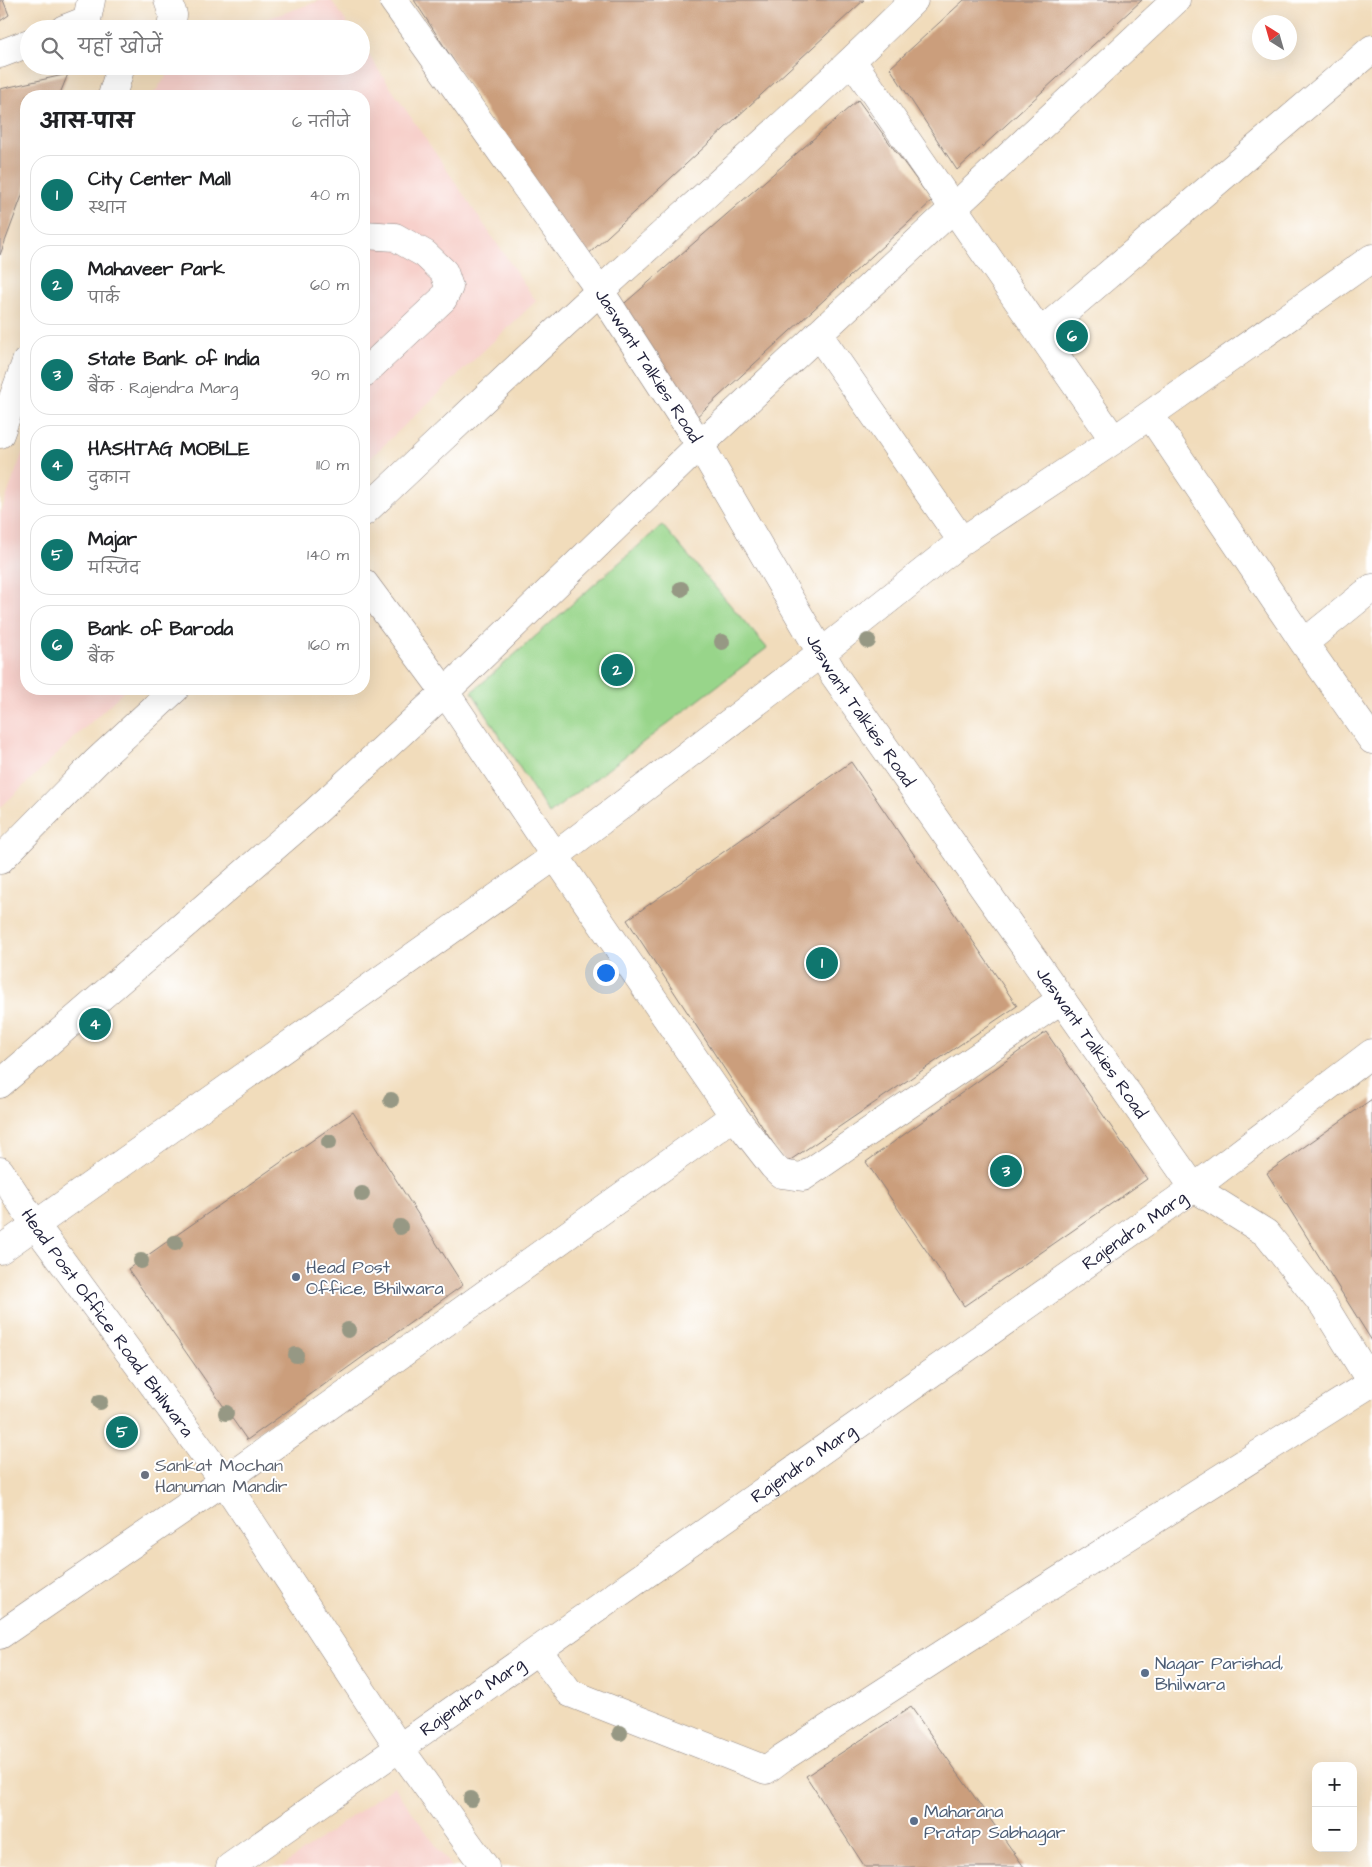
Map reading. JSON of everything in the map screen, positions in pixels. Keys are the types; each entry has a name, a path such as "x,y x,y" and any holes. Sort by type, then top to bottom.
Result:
{"street":[{"name":"Jaswant Talkies Road","path":"393,0 600,291 700,445 834,675 1194,1188 1266,1233 1324,1306 1372,1383"},
{"path":"370,506 600,291 852,61 914,0"},
{"path":"0,1084 314,812 445,692 700,445 1176,0"},
{"path":"0,54 20,46"},
{"path":"1040,333 1372,49"},
{"path":"852,61 1114,440"},
{"path":"114,90 118,75"},
{"path":"370,235 396,237 425,254 444,272 449,286 443,299 370,366"},
{"path":"0,1250 555,856 821,653 962,541 1114,440 1372,258"},
{"path":"818,334 962,541"},
{"path":"0,434 20,379"},
{"path":"1150,414 1304,643 1372,740"},
{"path":"1304,643 1372,588"},
{"path":"370,591 445,692 734,1116 781,1174 803,1177 1062,999"},
{"path":"0,860 96,762 168,695"},
{"name":"Rajendra Marg","path":"230,1867 1194,1188 1372,1053"},
{"path":"0,1635 224,1481 734,1116"},
{"name":"Head Post Office Road, Bhilwara","path":"0,1171 36,1226 224,1481 400,1748 485,1867"},
{"path":"538,1651 570,1693 766,1770 966,1639 1372,1383"}],"shaded area":[{"path":"322,0 331,0 345,20 263,20"},
{"path":"370,57 536,301 370,458 370,90 156,90 167,75 370,75"},
{"path":"20,460 20,695 120,695 0,808 0,515"},
{"path":"394,1786 451,1867 281,1867"}],"green space":[{"path":"662,525 767,648 549,814 472,692"}],"building":[{"path":"0,0 3,0 9,15 0,21"},
{"path":"414,0 864,0 583,259"},
{"path":"964,0 1142,0 957,170 890,68"},
{"path":"68,75 61,90 20,90 20,201 0,255 0,89"},
{"path":"858,100 932,201 694,419 618,309"},
{"path":"851,762 1017,1006 786,1163 627,920"},
{"path":"1046,1032 1147,1179 964,1306 866,1162"},
{"path":"1372,1099 1372,1341 1267,1173"},
{"name":"Head Post Office, Bhilwara","path":"353,1112 463,1285 247,1440 128,1269"},
{"name":"Maharana Pratap Sabhagar","path":"911,1707 1024,1867 865,1867 806,1776"}],"place":[{"name":"Bank of Baroda","path":"1072,336"},
{"name":"Mahaveer Park","path":"617,670"},
{"name":"City Center Mall","path":"822,963"},
{"name":"HASHTAG MOBILE","path":"95,1024"},
{"name":"State Bank of India","path":"1006,1171"},
{"name":"Head Post Office, Bhilwara","path":"296,1277"},
{"name":"Majar","path":"122,1432"},
{"name":"Sankat Mochan Hanuman Mandir","path":"145,1475"},
{"name":"Nagar Parishad, Bhilwara","path":"1145,1673"},
{"name":"Maharana Pratap Sabhagar","path":"914,1821"}]}
